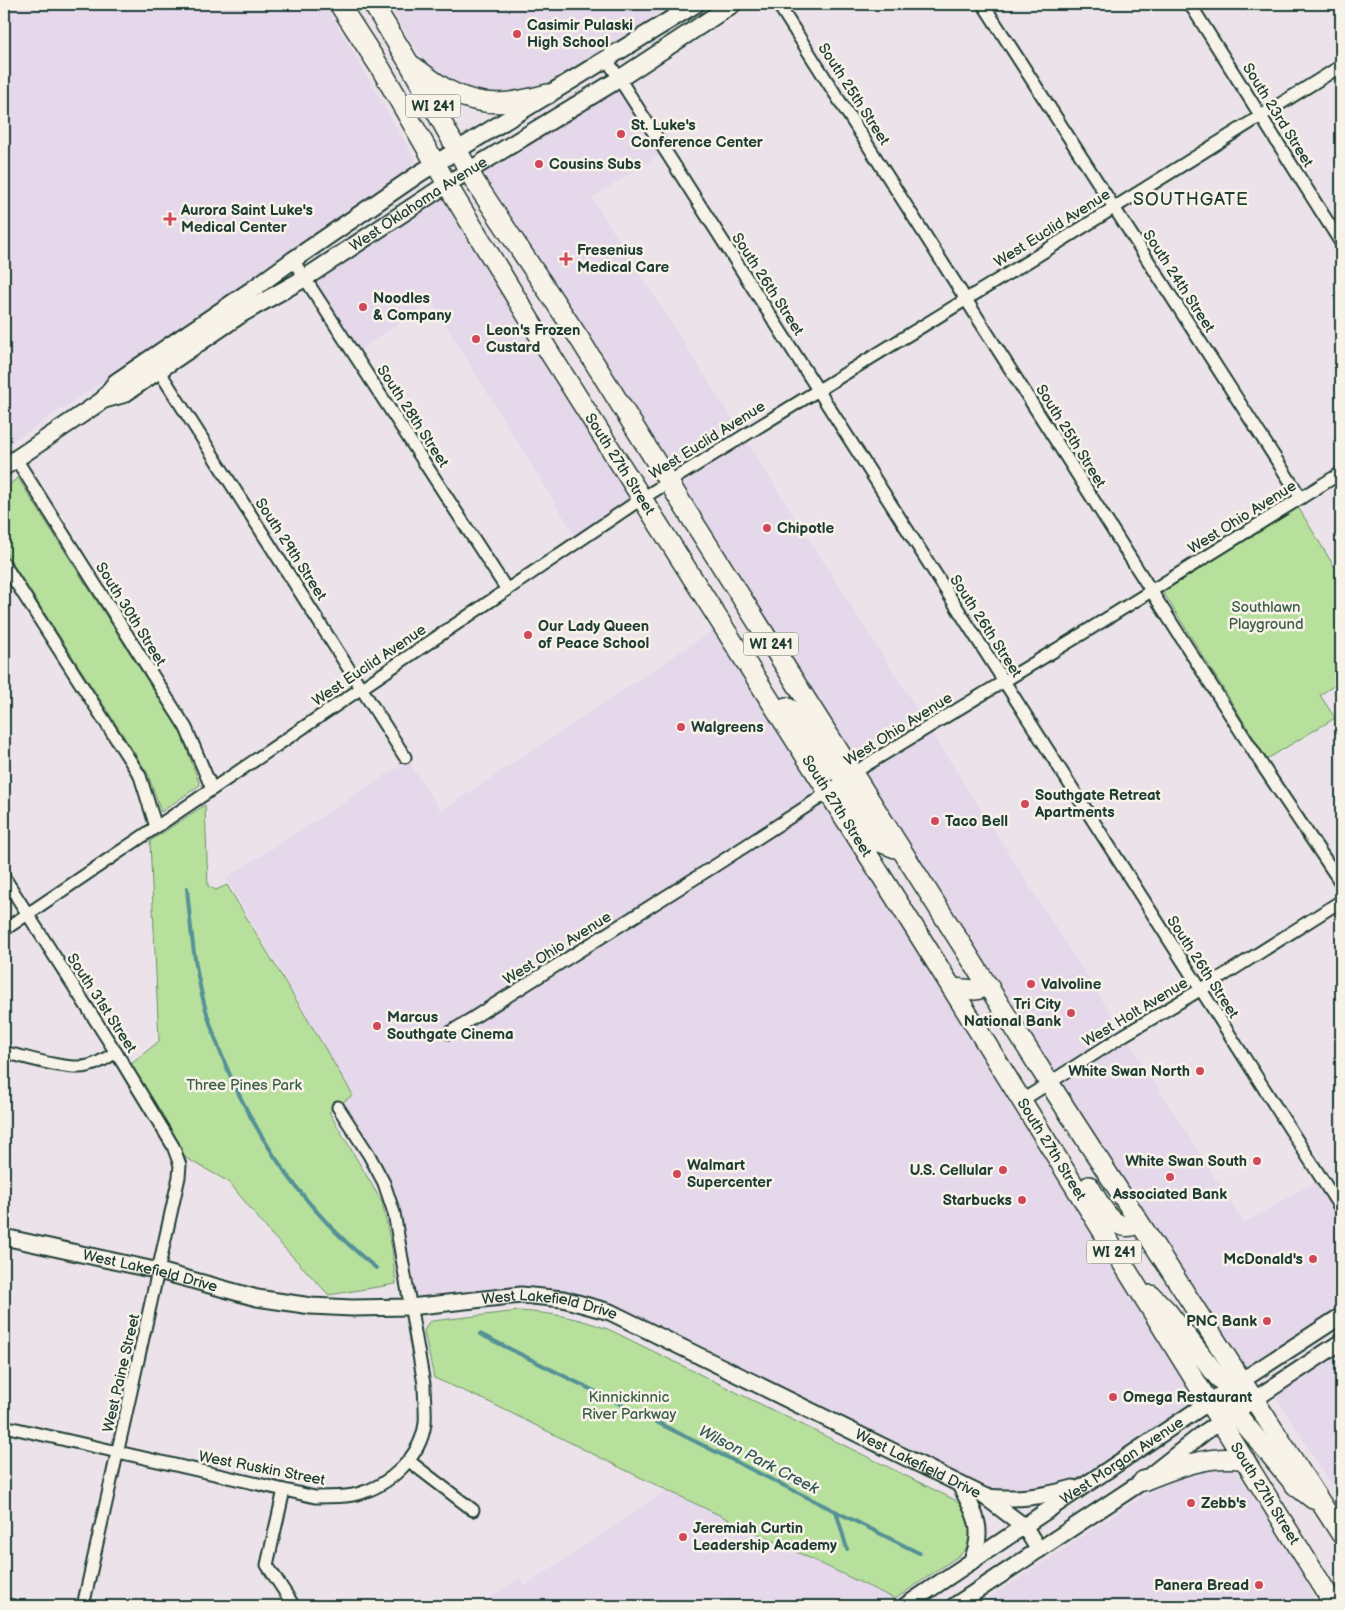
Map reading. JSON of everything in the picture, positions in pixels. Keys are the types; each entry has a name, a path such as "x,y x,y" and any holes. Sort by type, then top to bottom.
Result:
{"main road":[{"name":"South 27th Street","path":"339,4 382,69 447,184 551,355 641,499 767,693 1209,1402"},
{"name":"South 27th Street","path":"374,4 469,170 579,338 853,774 1140,1223 1236,1385"},
{"name":"West Oklahoma Avenue","path":"10,463 103,400 124,394 154,364 253,289 346,223 436,163 696,4"},
{"name":"West Oklahoma Avenue","path":"154,364 305,278 447,184 618,79 733,4"},
{"path":"409,63 452,92 478,101 496,104 521,102 548,94"},
{"path":"346,223 359,241"},
{"path":"551,355 579,338"},
{"path":"767,693 792,710 838,772 853,774"},
{"path":"829,792 845,793 849,796 882,843 903,851"},
{"path":"952,988 976,990 989,986"},
{"path":"1052,1151 1088,1186 1113,1221 1123,1227 1131,1228 1140,1223"},
{"path":"1121,1263 1167,1311 1218,1377 1236,1385 1254,1399 1341,1534"},
{"path":"1209,1402 1227,1417 1248,1427 1295,1485 1324,1507"},
{"name":"South 27th Street","path":"1227,1417 1244,1460 1334,1606"},
{"path":"1143,1481 1166,1471 1216,1458 1244,1460"},
{"path":"1316,1579 1324,1606"}],"street":[{"name":"South 25th Street","path":"778,4 1264,768 1341,883"},
{"name":"South 24th Street","path":"983,4 1301,498"},
{"name":"South 23rd Street","path":"1190,4 1341,243"},
{"name":"South 26th Street","path":"606,58 1341,1209"},
{"name":"West Euclid Avenue","path":"4,930 641,499 1341,66"},
{"name":"South 28th Street","path":"293,260 507,590"},
{"name":"South 29th Street","path":"154,364 405,756"},
{"name":"South 30th Street","path":"10,463 186,728 212,789"},
{"name":"West Ohio Avenue","path":"449,1033 716,865 829,792 853,774 1341,473"},
{"path":"4,564 140,776 156,827"},
{"name":"South 31st Street","path":"4,877 116,1052 173,1146"},
{"name":"West Holt Avenue","path":"1021,1101 1341,901"},
{"path":"4,1052 74,1068 87,1067 98,1063 116,1052"},
{"path":"338,1107 384,1182 394,1213 410,1307"},
{"name":"West Paine Street","path":"83,1606 179,1177 180,1165 173,1146"},
{"name":"West Lakefield Drive","path":"4,1236 159,1271 257,1298 311,1306 352,1308 410,1307 521,1296 563,1299 610,1312 984,1496 1024,1526 1039,1550"},
{"name":"West Ruskin Street","path":"4,1426 315,1496 358,1494 385,1483 409,1461 425,1424 424,1384 410,1307"},
{"name":"West Morgan Avenue","path":"905,1606 1341,1316"},
{"name":"West Morgan Avenue","path":"954,1606 1143,1481 1227,1417 1341,1342"},
{"path":"409,1461 473,1510"},
{"path":"984,1496 1009,1499 1030,1498 1088,1484"},
{"path":"960,1485 974,1510 978,1526 977,1547 971,1562"},
{"path":"284,1490 267,1565 294,1606"},
{"path":"4,1604 14,1606"}],"shaded area":[{"name":"Aurora Saint Luke's Medical Center","path":"4,4 325,4 415,159 413,167 260,272 186,326 4,448"},
{"name":"Casimir Pulaski High School","path":"388,4 675,4 545,84 510,97 456,88 425,64"},
{"path":"619,79 665,152 592,198 1244,1223 1322,1178 1341,1209 1341,1316 1242,1381 469,170"},
{"path":"447,184 641,499 579,542 431,302 355,353 305,278"},
{"path":"722,624 1209,1402 1088,1483 1009,1499 563,1299 410,1307 394,1213 338,1107 353,1095 226,878 408,761 441,811"},
{"path":"1341,1350 1341,1501 1277,1398 1278,1392"},
{"path":"1230,1466 1238,1473 1303,1575 1317,1606 977,1606 1170,1478 1176,1475"},
{"name":"Jeremiah Curtin Leadership Academy","path":"669,1488 895,1599 884,1606 477,1606 519,1578 525,1586"}],"green space":[{"path":"18,478 181,733 200,785 161,812 148,774 4,550 4,488"},
{"name":"Southlawn Playground","path":"1298,507 1335,568 1341,569 1341,681 1320,695 1335,718 1267,759 1163,592"},
{"name":"Three Pines Park","path":"205,805 208,886 216,890 227,885 353,1095 329,1112 382,1202 392,1249 396,1284 329,1295 271,1234 229,1182 186,1158 130,1065 159,1041 150,841"},
{"name":"Kinnickinnic River Parkway","path":"519,1311 566,1317 610,1330 955,1500 970,1520 972,1534 970,1541 960,1555 895,1599 627,1471 487,1401 434,1378 424,1331 428,1323"}],"waterway":[{"name":"Wilson Park Creek","path":"187,888 194,954 204,1004 222,1056 237,1090 274,1156 297,1187 347,1243 376,1268"},
{"name":"Wilson Park Creek","path":"480,1334 919,1553"},
{"path":"836,1511 847,1549"}],"place":[{"name":"Casimir Pulaski High School","path":"517,34"},
{"name":"St. Luke's Conference Center","path":"621,134"},
{"name":"Cousins Subs","path":"539,164"},
{"name":"Aurora Saint Luke's Medical Center","path":"170,219"},
{"name":"Fresenius Medical Care","path":"566,259"},
{"name":"Noodles & Company","path":"363,307"},
{"name":"Leon's Frozen Custard","path":"476,339"},
{"name":"Chipotle","path":"767,528"},
{"name":"Our Lady Queen of Peace School","path":"528,635"},
{"name":"Walgreens","path":"681,727"},
{"name":"Southgate Retreat Apartments","path":"1025,804"},
{"name":"Taco Bell","path":"935,821"},
{"name":"Valvoline","path":"1031,984"},
{"name":"Tri City National Bank","path":"1071,1013"},
{"name":"Marcus Southgate Cinema","path":"377,1026"},
{"name":"White Swan North","path":"1200,1071"},
{"name":"White Swan South","path":"1257,1161"},
{"name":"U.S. Cellular","path":"1003,1170"},
{"name":"Walmart Supercenter","path":"677,1174"},
{"name":"Associated Bank","path":"1170,1177"},
{"name":"Starbucks","path":"1022,1200"},
{"name":"McDonald's","path":"1313,1259"},
{"name":"PNC Bank","path":"1267,1321"},
{"name":"Omega Restaurant","path":"1113,1397"},
{"name":"Zebb's","path":"1191,1503"},
{"name":"Jeremiah Curtin Leadership Academy","path":"683,1537"},
{"name":"Panera Bread","path":"1259,1585"}],"district":[{"name":"SOUTHGATE","path":"1191,199"}]}
